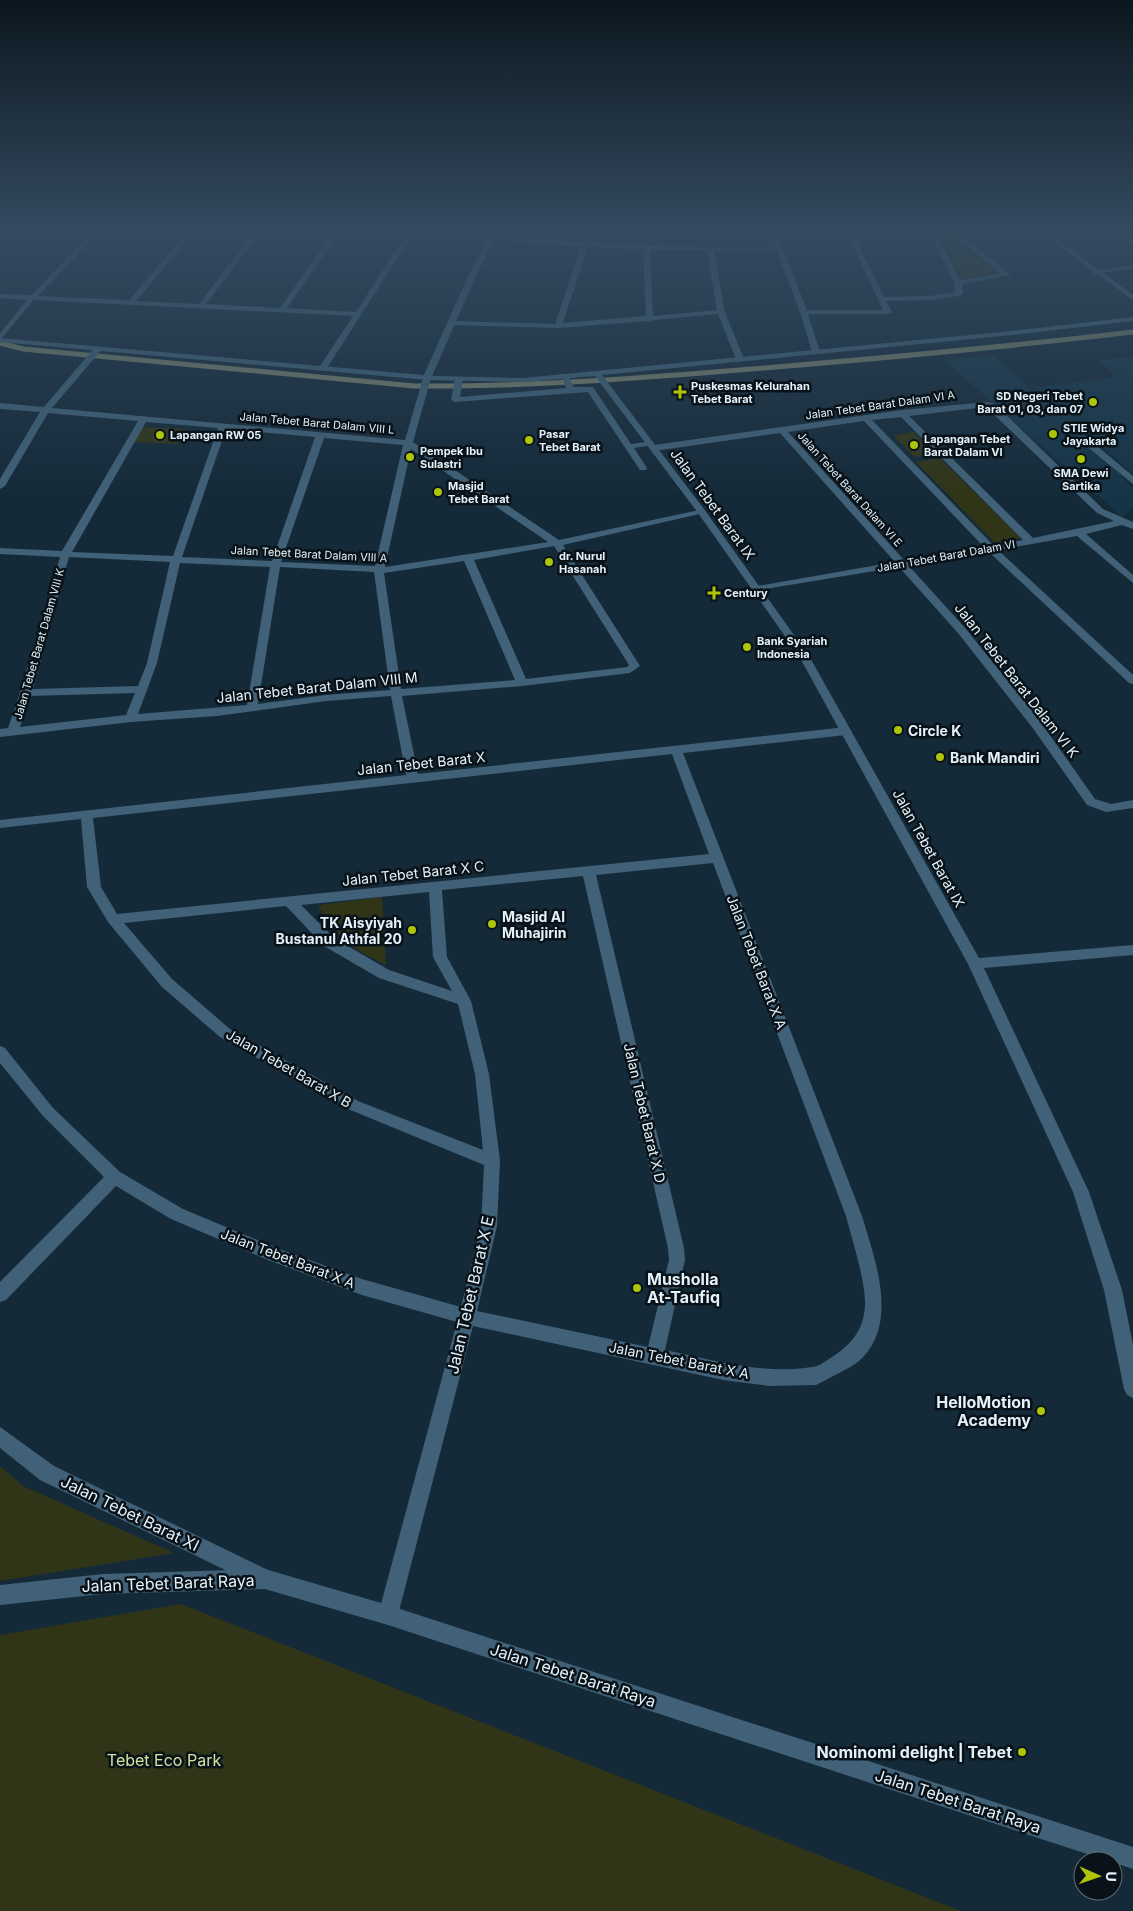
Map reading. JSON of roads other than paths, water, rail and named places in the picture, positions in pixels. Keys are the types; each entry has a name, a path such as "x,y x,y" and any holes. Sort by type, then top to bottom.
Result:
{"street":[{"path":"16,318 0,339 94,354 427,378 523,380 1132,320"},
{"path":"322,370 355,318"},
{"path":"413,779 396,692 379,571 408,443 427,378 455,318"},
{"path":"558,326 561,318"},
{"path":"453,323 558,326 666,318"},
{"path":"723,318 740,359"},
{"path":"806,318 816,352"},
{"path":"0,486 46,410 94,354"},
{"name":"Jalan Tebet Barat IX","path":"597,373 701,511 804,656 975,964 1082,1192 1113,1290 1133,1389"},
{"path":"564,376 571,390"},
{"path":"458,379 455,400 590,389 643,468"},
{"name":"Jalan Tebet Barat Dalam VI A","path":"628,447 652,446 782,430 978,403 992,406 1100,511 1130,522"},
{"name":"Jalan Tebet Barat Dalam VIII L","path":"0,406 408,443 556,543"},
{"path":"902,413 1030,542"},
{"path":"866,418 991,548 1133,681"},
{"name":"Jalan Tebet Barat Dalam VIII K","path":"12,733 26,693 65,555 144,419"},
{"path":"130,718 152,663 176,560 223,426"},
{"name":"Jalan Tebet Barat Dalam VI E","path":"782,430 902,563"},
{"path":"252,709 274,566 320,436"},
{"path":"1082,438 1133,481"},
{"name":"Jalan Tebet Barat Dalam VIII A","path":"0,551 379,571 407,569 556,543 701,511"},
{"name":"Jalan Tebet Barat Dalam VI","path":"757,589 1030,542 1130,522"},
{"path":"1079,533 1133,580"},
{"name":"Jalan Tebet Barat Dalam VIII M","path":"0,733 130,718 252,709 326,698 522,683 630,670 635,665 556,543"},
{"path":"468,558 522,683"},
{"name":"Jalan Tebet Barat Dalam VI K","path":"902,563 962,630 1030,716 1091,802 1112,809 1133,804"},
{"path":"26,693 143,689"},
{"name":"Jalan Tebet Barat X","path":"0,824 846,731"},
{"name":"Jalan Tebet Barat X A","path":"0,1052 48,1112 114,1178 177,1214 274,1255 362,1288 467,1318 742,1373 769,1377 816,1376 852,1355 867,1337 874,1305 865,1255 854,1216 676,750"},
{"name":"Jalan Tebet Barat X B","path":"87,815 94,888 112,919 167,983 225,1033 352,1105 492,1161"},
{"name":"Jalan Tebet Barat X C","path":"112,919 718,858"},
{"name":"Jalan Tebet Barat X D","path":"589,872 676,1248 675,1273 655,1355"},
{"name":"Jalan Tebet Barat X E","path":"388,1615 467,1318 489,1226 492,1161 482,1074 464,1001 440,957 436,887"},
{"path":"290,902 329,942 384,974 464,1001"},
{"path":"975,964 1133,950"},
{"path":"0,1294 114,1178"},
{"name":"Jalan Tebet Barat XI","path":"0,1436 47,1473 266,1579"},
{"name":"Jalan Tebet Barat Raya","path":"0,1595 103,1584 266,1579 388,1615 1133,1858"}],"waterway":[{"path":"0,343 23,349 414,386 459,386 595,381 731,371 954,351 1133,332"}],"place":[{"name":"Puskesmas Kelurahan Tebet Barat","path":"680,392"},
{"name":"SD Negeri Tebet Barat 01, 03, dan 07","path":"1093,402"},
{"name":"STIE Widya Jayakarta","path":"1053,434"},
{"name":"Lapangan RW 05","path":"160,435"},
{"name":"Pasar Tebet Barat","path":"529,440"},
{"name":"Lapangan Tebet Barat Dalam VI","path":"914,445"},
{"name":"Pempek Ibu Sulastri","path":"410,457"},
{"name":"SMA Dewi Sartika","path":"1081,459"},
{"name":"Masjid Tebet Barat","path":"438,492"},
{"name":"dr. Nurul Hasanah","path":"549,562"},
{"name":"Century","path":"714,593"},
{"name":"Bank Syariah Indonesia","path":"747,647"},
{"name":"Circle K","path":"898,730"},
{"name":"Bank Mandiri","path":"940,757"},
{"name":"Masjid Al Muhajirin","path":"492,924"},
{"name":"TK Aisyiyah Bustanul Athfal 20","path":"412,930"},
{"name":"Musholla At-Taufiq","path":"637,1288"},
{"name":"HelloMotion Academy","path":"1041,1411"},
{"name":"Nominomi delight | Tebet","path":"1022,1752"}],"park label":[{"name":"Tebet Eco Park","path":"164,1760"}]}
